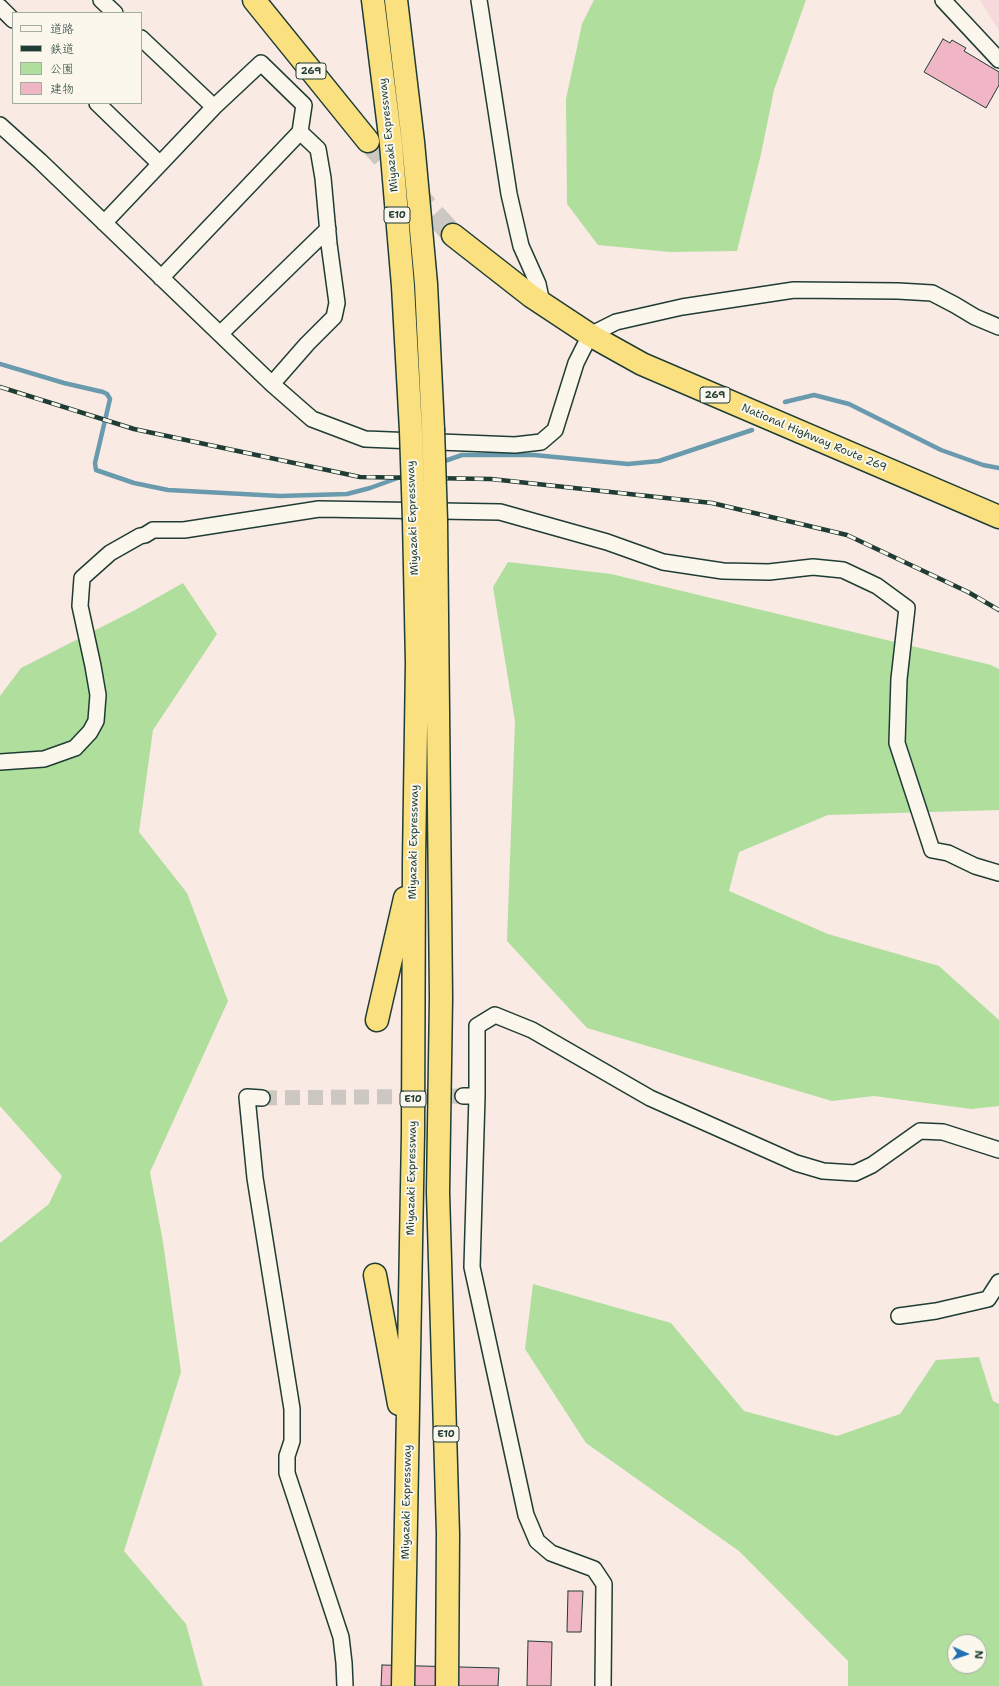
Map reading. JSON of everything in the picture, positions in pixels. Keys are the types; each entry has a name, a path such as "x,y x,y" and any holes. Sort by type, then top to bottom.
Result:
{"highway":[{"name":"269","path":"254,0 368,141"},
{"name":"Miyazaki Expressway","path":"372,0 391,144 403,286 411,431 417,663 414,861 413,1134 403,1686"},
{"name":"Miyazaki Expressway","path":"396,0 413,142 426,284 436,520 442,998 438,1192 448,1534 447,1686"},
{"name":"National Highway Route 269","path":"453,235 542,302 590,335 642,364 999,518"},
{"path":"377,1020 414,861"},
{"path":"375,1275 408,1453"}],"street":[{"path":"101,0 114,12"},
{"path":"479,0 509,194 521,246 538,284 542,302"},
{"path":"943,0 999,60"},
{"path":"0,7 12,19"},
{"path":"142,39 214,107"},
{"path":"104,223 214,107 260,63 304,105 300,132 161,278"},
{"path":"99,104 160,164"},
{"path":"0,125 40,161 272,384 312,419 365,439 515,446 541,442 555,430 576,363 590,335 616,322 682,307 794,290 898,290 932,293 975,317 999,327"},
{"path":"272,384 307,344 334,317 338,303 323,178 318,149 300,132"},
{"path":"220,334 328,229"},
{"path":"0,762 44,759 75,748 90,732 96,721 98,694 80,606 82,578 110,553 140,536 145,535 152,530 184,530 318,509 500,512 607,542 663,562 723,571 769,572 813,567 843,570 878,586 907,608 899,679 897,743 932,850 948,853 975,866 999,873"},
{"path":"603,1686 604,1584 594,1569 551,1553 537,1541 526,1515 472,1267 470,1096 477,1026 495,1016 532,1030 650,1098 796,1163 823,1171 855,1173 872,1165 920,1131 943,1132 999,1150"},
{"path":"262,1098 247,1097 255,1178 292,1409 292,1441 287,1456 287,1473 342,1638 344,1686"},
{"path":"900,1316 936,1311 988,1299 999,1282"}],"shaded area":[{"path":"980,0 999,0 999,31"}],"green space":[{"path":"594,0 806,0 774,90 761,154 737,251 670,252 598,245 567,204 566,99 582,24"},
{"path":"508,562 611,574 991,665 999,669 999,810 828,815 739,852 729,891 828,934 939,966 999,1020 999,1106 971,1109 874,1096 832,1101 587,1028 507,941 515,721 493,587"},
{"path":"183,583 217,634 153,730 139,832 187,893 228,1001 150,1172 163,1242 181,1372 124,1551 186,1624 203,1686 0,1686 0,1243 49,1204 62,1176 0,1106 0,696 21,668 135,610"},
{"path":"533,1284 671,1323 744,1411 837,1436 900,1414 936,1360 979,1357 993,1401 999,1404 999,1686 848,1686 848,1661 739,1551 586,1443 525,1349"}],"building":[{"path":"943,39 950,43 952,40 966,48 964,51 999,72 999,85 986,108 924,72"},
{"path":"568,1591 583,1591 581,1632 567,1632"},
{"path":"528,1641 552,1642 551,1686 527,1686"},
{"path":"382,1665 499,1668 498,1686 381,1686"}],"waterway":[{"path":"0,364 107,394 110,399 95,463 96,470 134,483 168,490 280,496 347,494 370,488 406,475"},
{"path":"785,402 814,395 849,404 941,450 983,465 999,468"},
{"path":"439,463 462,455 534,455 628,464 659,461 752,430"}],"tunnel":[{"path":"368,141 453,235"},
{"path":"262,1098 463,1096"}],"railway":[{"path":"0,387 134,429 360,477 491,479 712,503 847,535 968,592 999,610"}]}
